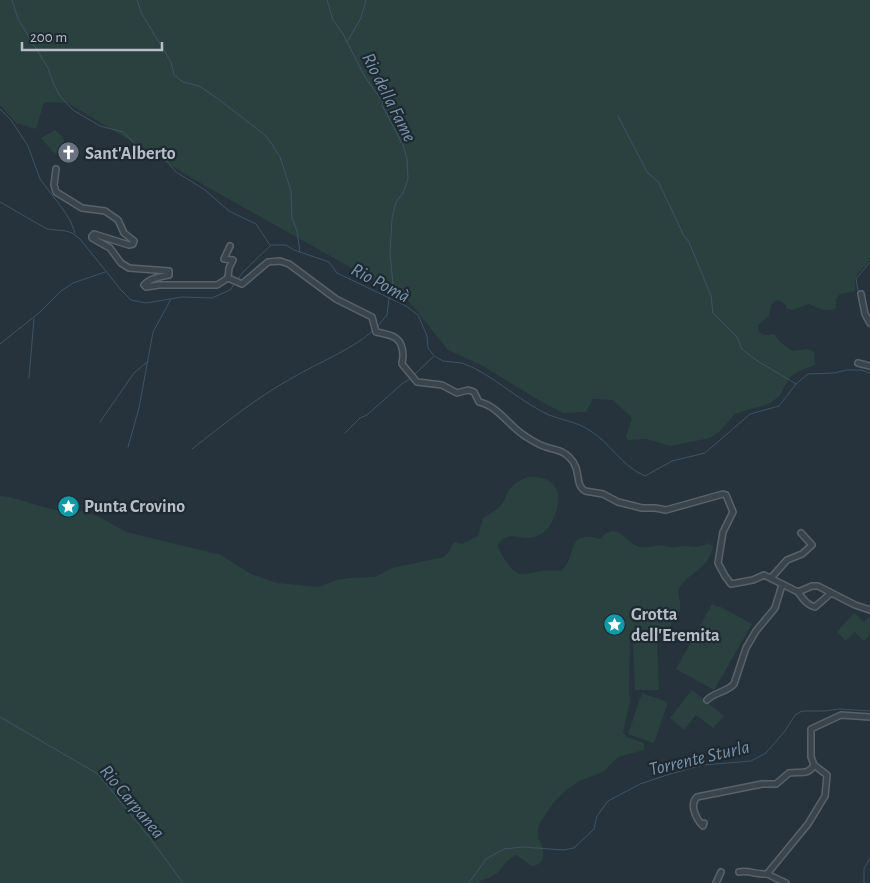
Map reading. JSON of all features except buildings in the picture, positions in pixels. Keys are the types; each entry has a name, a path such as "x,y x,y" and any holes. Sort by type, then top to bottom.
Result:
{"street":[{"path":"56,169 54,185 56,192 82,208 107,212 118,220 124,233 134,241 133,244 129,245 94,234 92,238 110,248 121,263 129,268 169,271 169,275 146,282 144,285 146,287 159,285 217,285 230,279"},
{"path":"230,246 224,259 233,259 229,268 230,279"},
{"path":"230,279 238,284 246,282 268,262 277,261 289,264 336,298 372,316 376,332 390,334 400,343 403,354 401,362 420,383 447,386 455,392 468,390 474,392 479,402 493,408 524,435 543,446 567,454 577,467 579,484 585,492 603,494 618,502 642,508 666,510 726,495 733,512 723,532 718,565 727,580 732,584 753,580 763,575 798,592 803,600 810,606 815,607 831,593"},
{"path":"861,294 865,314 870,324"},
{"path":"858,363 870,366"},
{"path":"771,578 787,560 802,554 812,545 801,533"},
{"path":"707,700 732,686 746,648 756,631 776,607 782,585"},
{"path":"798,592 812,586 818,586 855,605 870,610"},
{"path":"767,874 808,824 825,796 828,775 814,765 810,756 811,729 835,716 847,713 870,717"},
{"path":"704,823 703,826 700,823 692,805 693,800 697,797 762,784 776,784 789,773 804,774 814,765"},
{"path":"739,872 748,871 760,875 767,874 786,883"},
{"path":"716,883 721,872"}],"green space":[{"path":"0,0 870,0 870,259 856,276 855,291 840,294 836,299 836,308 825,310 809,304 792,310 786,308 786,305 778,300 773,303 768,317 758,325 759,331 765,335 774,334 780,342 792,351 808,349 814,352 815,365 799,371 790,377 780,395 771,403 735,414 720,431 710,438 670,446 647,439 628,440 626,437 632,418 613,400 593,399 586,412 563,413 542,402 481,365 448,350 407,299 207,187 68,103 44,102 36,129 16,123 0,105"},
{"path":"55,130 62,137 68,148 55,154 41,138"},
{"path":"528,477 542,478 551,482 557,490 558,501 554,518 548,528 540,535 528,538 507,537 497,546 512,569 518,573 524,574 548,570 561,571 570,558 577,541 581,538 589,537 600,539 606,533 612,531 621,534 640,547 660,545 698,547 709,543 713,547 711,555 704,565 682,584 678,594 680,610 670,626 658,635 635,632 630,636 630,701 623,732 627,737 644,743 644,750 618,757 603,772 579,781 555,801 538,827 538,839 543,848 543,856 540,863 532,866 516,855 507,861 496,874 478,883 0,883 0,496 10,497 54,510 81,511 98,516 126,532 221,555 251,574 277,583 319,587 337,580 375,577 392,568 444,557 454,542 462,544 478,536 483,518 501,505 513,485"},
{"path":"712,604 752,624 714,690 676,669"},
{"path":"854,613 864,622 870,616 870,634 864,641 855,632 858,628 846,641 837,632"},
{"path":"657,642 659,690 635,690 633,643"},
{"path":"692,690 724,716 713,728 696,715 684,730 670,718"},
{"path":"642,693 668,702 654,743 628,734"}],"waterway":[{"path":"12,0 18,19 48,68 60,96 73,110 100,126 123,132 143,152 163,157 176,172 205,190 229,211 256,224 270,245"},
{"path":"137,0 142,14 171,62 174,75 183,82 199,86 217,98 266,136 273,146 280,157 291,191 292,218 297,231 300,252"},
{"name":"Rio della Fame","path":"327,0 333,20 343,34 365,77 382,101 383,107 403,145 407,159 408,179 403,193 396,202 392,219 390,252 393,285 387,315 377,327"},
{"path":"347,42 361,18 366,0"},
{"path":"0,109 11,120 28,146 40,179 70,220 75,233"},
{"path":"618,116 647,172 659,183 684,236 689,242 711,296 713,313 737,337 742,349 756,360 796,384"},
{"name":"Rio Pomà","path":"0,202 47,229 72,233 80,239 131,300 146,303 182,297 212,298 230,290 235,283"},
{"name":"Rio Pomà","path":"237,280 271,245 286,245 294,250 329,262 337,273 406,306 418,315 427,336 428,348 434,356 443,361 462,363 474,368 539,410 584,427 604,441 629,466 645,476 672,461 705,453 750,414 779,406 796,384 808,374 834,373 847,370 861,370 870,373"},
{"path":"862,313 856,279 870,262"},
{"path":"0,344 40,312 61,291 73,283 105,272"},
{"path":"128,447 139,408 153,332 171,299"},
{"path":"864,317 870,328"},
{"path":"29,378 34,319"},
{"path":"192,449 266,394 302,372 345,350 374,330"},
{"path":"414,375 433,357"},
{"path":"100,422 134,373 147,362"},
{"path":"345,433 360,418 367,415 403,383 412,378"},
{"name":"Torrente Sturla","path":"469,883 486,859 504,849 523,847 563,850 574,848 594,829 597,816 608,801 640,784 703,765 751,761 766,753 785,731 795,715 802,711 839,709 870,711"},
{"name":"Rio Carpanea","path":"0,717 98,774 150,838 183,883"},
{"path":"864,883 864,869 870,858"}],"place":[{"name":"Sant'Alberto","path":"69,153"},
{"name":"Punta Crovino","path":"68,506"},
{"name":"Grotta dell'Eremita","path":"615,624"}]}
